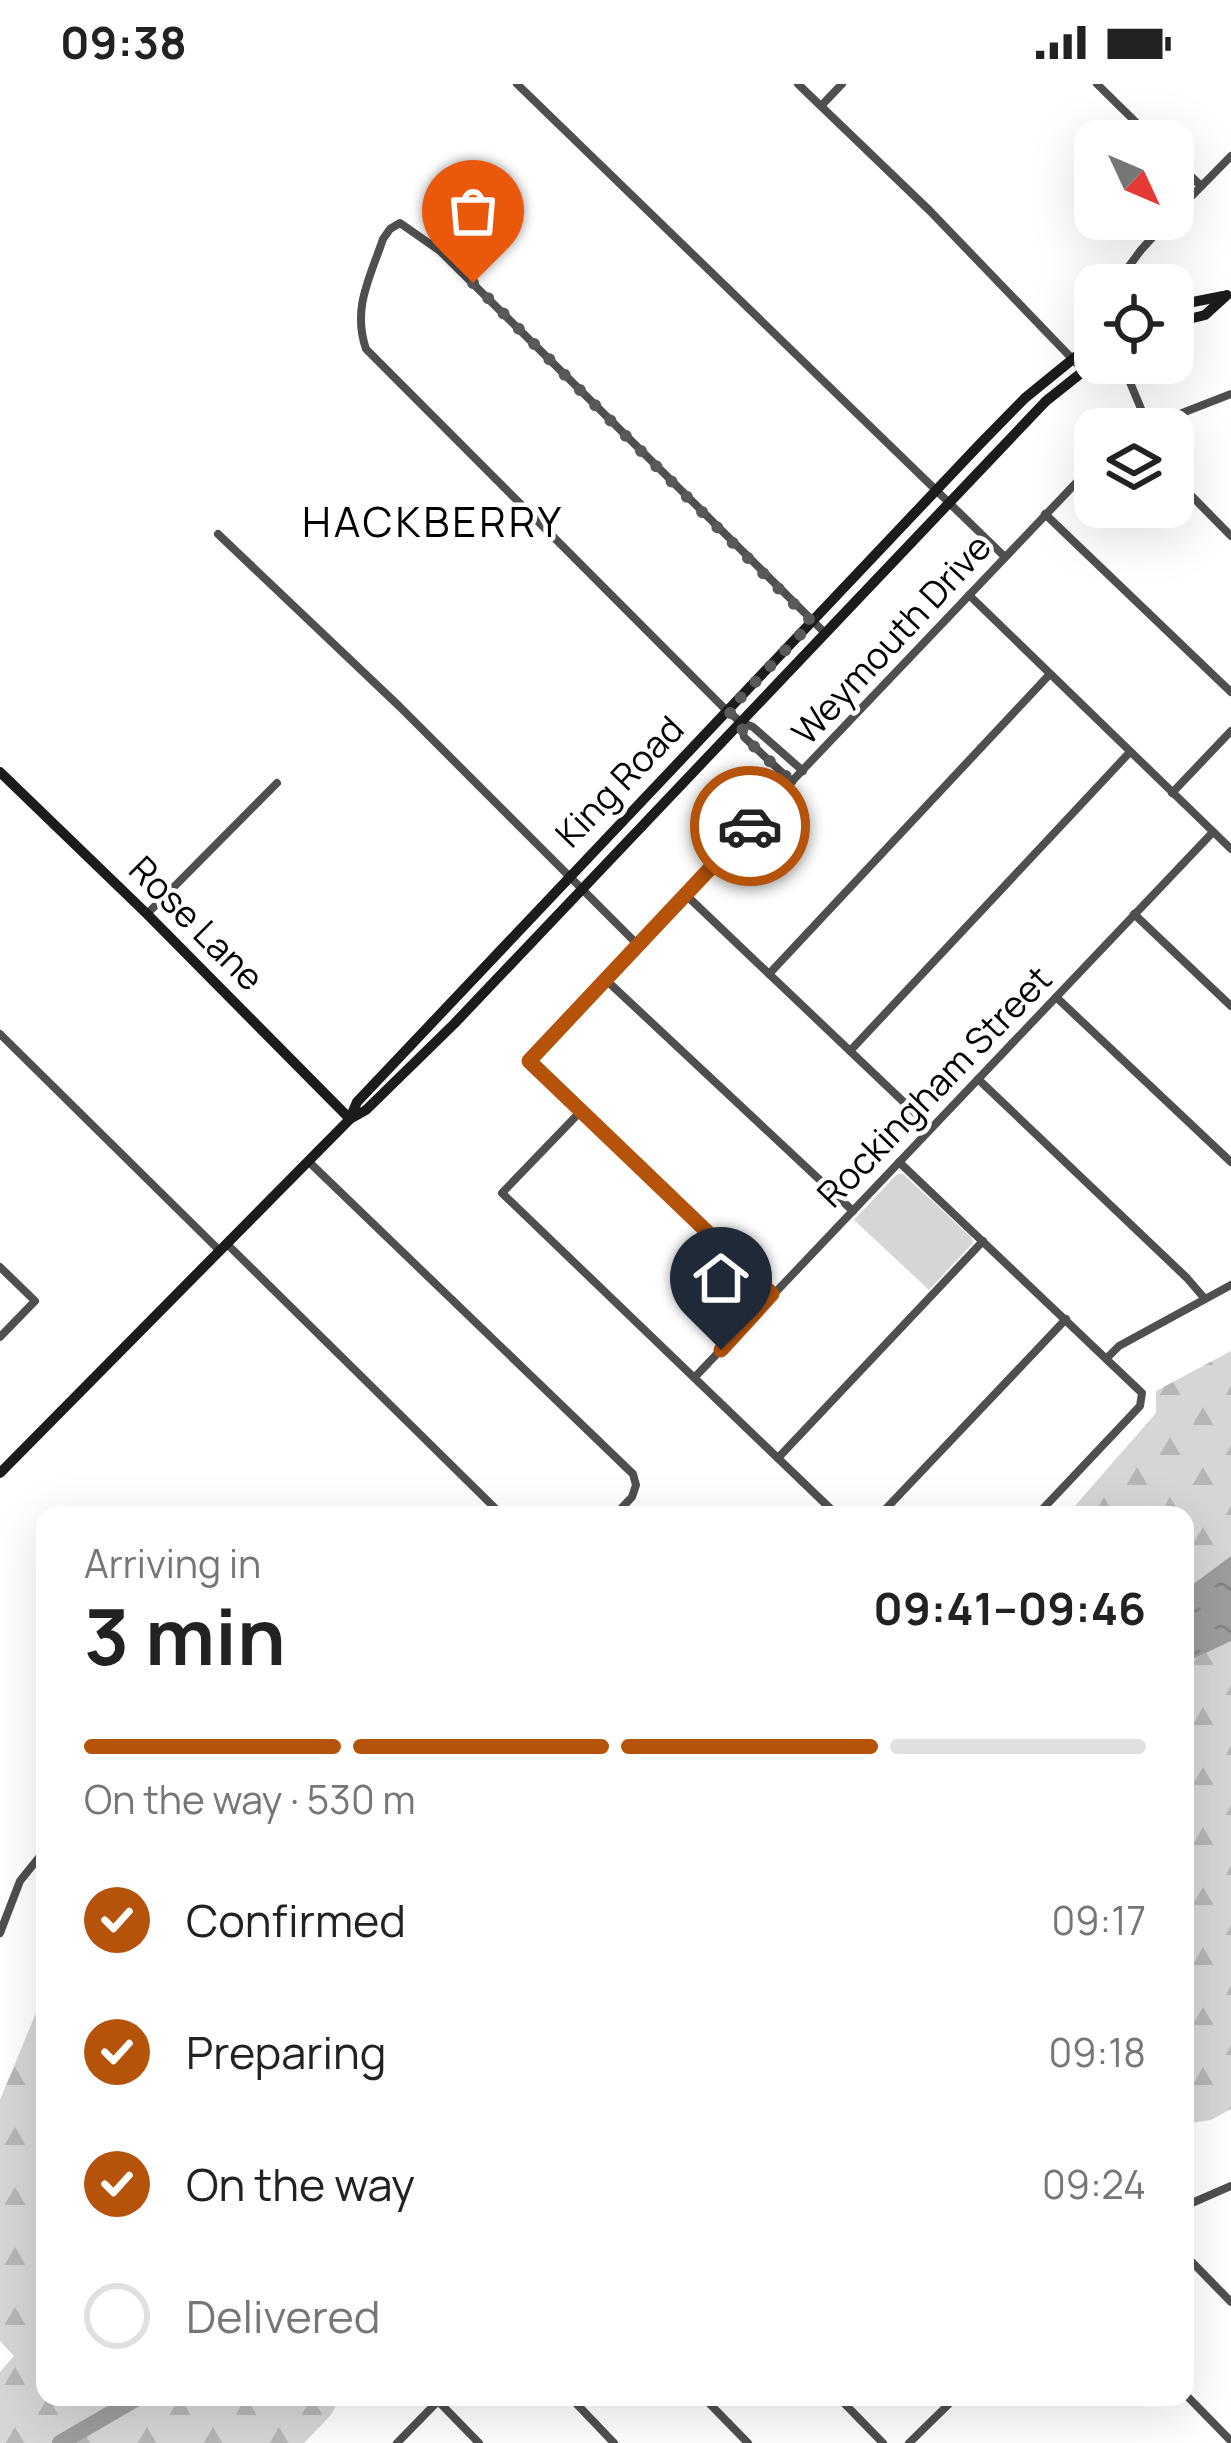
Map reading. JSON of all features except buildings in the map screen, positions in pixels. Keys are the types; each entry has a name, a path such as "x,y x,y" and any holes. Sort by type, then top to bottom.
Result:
{"street":[{"path":"517,84 1004,557"},
{"path":"798,84 1074,359"},
{"path":"820,106 842,84"},
{"path":"1097,84 1134,120"},
{"path":"1194,193 1231,156"},
{"path":"1194,179 1201,186"},
{"path":"803,771 754,727 728,711 366,349 359,328 360,311 390,230 400,223 440,251 825,634"},
{"path":"1131,264 1150,240"},
{"path":"1194,302 1229,295"},
{"path":"1194,318 1205,315 1229,295"},
{"name":"King Road","path":"350,1119 358,1102 568,878 935,491 1072,357"},
{"name":"King Road","path":"0,1473 350,1119 366,1110 454,1024 948,503 1074,378"},
{"path":"1194,409 1231,394"},
{"name":"Weymouth Drive","path":"580,1111 529,1061 1074,485"},
{"path":"1194,498 1231,536"},
{"path":"1045,514 1231,692"},
{"path":"218,534 399,706 637,944"},
{"path":"968,595 1231,849"},
{"path":"769,974 1049,676"},
{"path":"741,722 744,737 792,782"},
{"path":"1172,793 1231,731"},
{"path":"850,1051 1130,752"},
{"path":"680,761 691,774"},
{"name":"Rose Lane","path":"0,772 350,1119"},
{"path":"147,914 277,783"},
{"name":"Rockingham Street","path":"695,1377 1213,832"},
{"path":"685,894 931,1128"},
{"path":"1134,914 1231,1006"},
{"path":"490,961 503,973"},
{"path":"604,979 853,1211"},
{"path":"1056,997 1231,1162"},
{"path":"0,1034 493,1506"},
{"path":"978,1079 1205,1299"},
{"path":"772,1294 580,1111 502,1193 828,1506"},
{"path":"308,1161 633,1474 637,1485 624,1506"},
{"path":"899,1162 1138,1388 1141,1406 1046,1506"},
{"path":"778,1458 983,1241"},
{"path":"0,1268 35,1301 0,1337"},
{"path":"1107,1358 1119,1346 1231,1286"},
{"path":"889,1506 1066,1319"},
{"path":"0,1933 20,1882 36,1862"},
{"path":"1194,2202 1231,2186"},
{"path":"1194,2264 1231,2302"},
{"path":"1194,2403 1231,2441"},
{"path":"397,2443 433,2406"},
{"path":"446,2406 479,2443"},
{"path":"579,2406 614,2443"},
{"path":"712,2406 748,2443"},
{"path":"847,2406 883,2443"},
{"path":"909,2443 947,2406"}],"green space":[{"path":"902,1173 973,1243 929,1290 854,1220"},
{"path":"1231,1351 1231,1556 1194,1583 1194,1506 1075,1506 1156,1413 1156,1391"},
{"path":"1231,1641 1231,2109 1194,2123 1194,1659"},
{"path":"36,2013 36,2406 336,2406 304,2443 0,2443 0,2372 14,2356 0,2341 0,2100"}],"water":[{"path":"1231,1556 1231,1641 1194,1659 1194,1583"}],"waterway":[{"path":"60,2443 124,2406"}],"way so far":[{"path":"473,283 812,622 728,711 741,722 744,737 792,782 750,826"}],"district":[{"name":"HACKBERRY","path":"433,521"}],"route":[{"path":"721,1350 772,1294 529,1061 750,826"}]}
